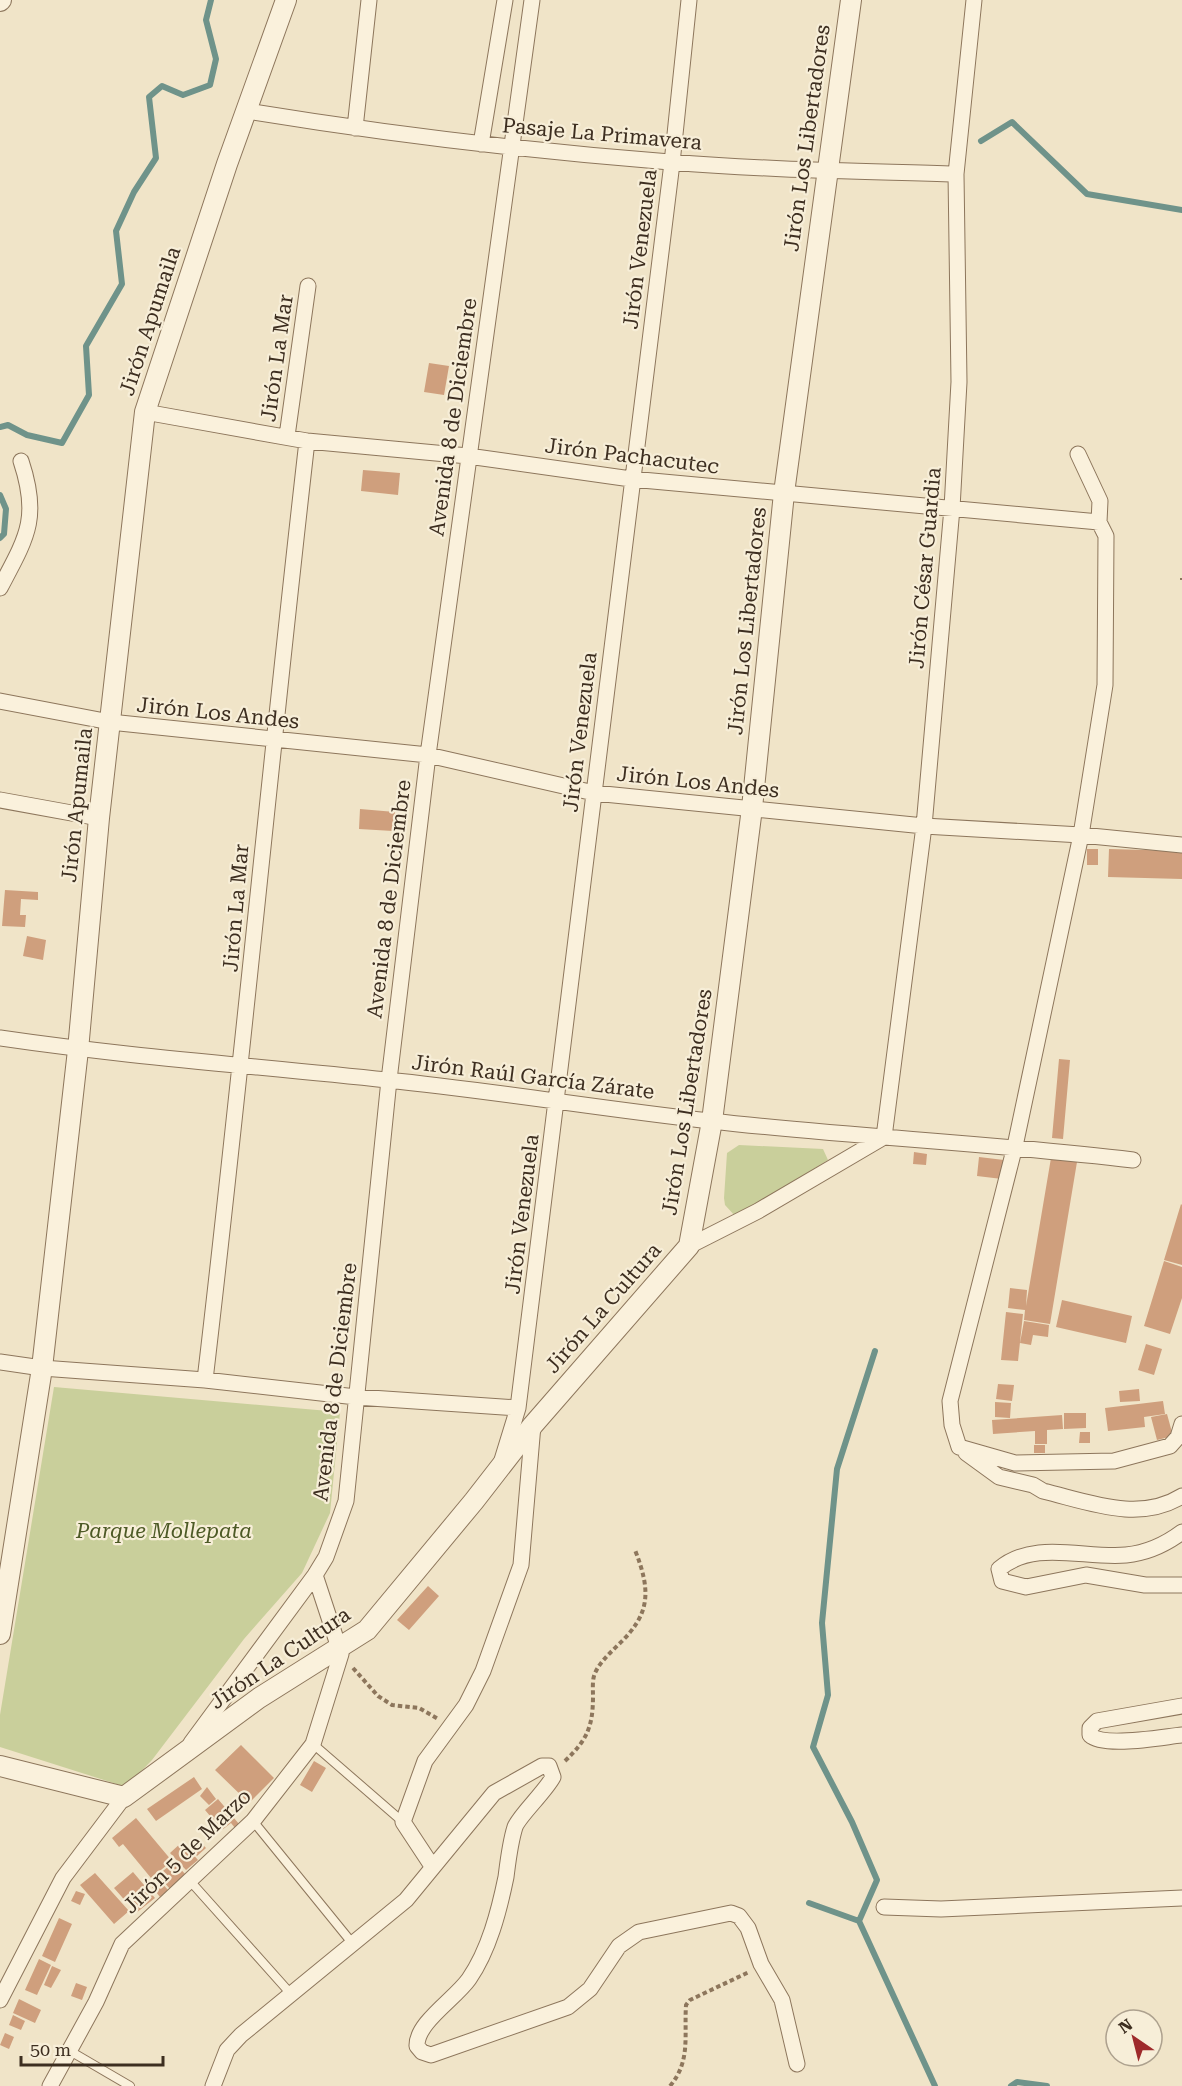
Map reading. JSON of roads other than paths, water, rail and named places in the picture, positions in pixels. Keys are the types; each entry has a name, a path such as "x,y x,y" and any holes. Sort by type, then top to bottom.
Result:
{"street":[{"name":"Jirón Apumaila","path":"0,1634 42,1368 78,1050 99,818 146,412 286,0"},
{"path":"355,128 369,0"},
{"path":"482,144 505,0"},
{"name":"Avenida 8 de Diciembre","path":"181,1757 315,1575 326,1557 346,1501 389,1080 428,755 532,0"},
{"name":"Jirón Venezuela","path":"501,1466 518,1408 557,1103 631,479 672,163 689,0"},
{"name":"Jirón Los Libertadores","path":"689,1246 712,1121 752,808 784,494 850,0"},
{"name":"Jirón César Guardia","path":"884,1137 924,826 952,508 959,382 956,174 974,0"},
{"name":"Pasaje La Primavera","path":"247,111 355,128 513,148 672,163 956,174"},
{"name":"Jirón La Mar","path":"287,436 308,286"},
{"name":"Jirón Pachacutec","path":"146,412 307,441 468,456 631,479 1099,522"},
{"name":"Jirón La Mar","path":"205,1380 242,1067 273,741 307,441"},
{"path":"1078,454 1100,501 1099,522 1106,536 1105,684 1081,835 1015,1146 950,1401 952,1425 959,1447 999,1477 1082,1501 1142,1511 1172,1503 1182,1496"},
{"path":"0,588 30,523 32,500 21,460"},
{"name":"Jirón Los Andes","path":"0,701 110,722 273,741 428,755 594,793 924,826 1081,835 1182,845"},
{"path":"0,800 99,818"},
{"name":"Jirón Raúl García Zárate","path":"0,1038 78,1050 389,1080 712,1121 884,1137 1015,1146 1132,1160"},
{"path":"689,1246 758,1211 884,1137"},
{"name":"Jirón La Cultura","path":"0,2000 63,1878 124,1797 259,1698 340,1651 367,1630 532,1425 689,1246"},
{"path":"0,1362 42,1368 205,1380 356,1397 518,1408"},
{"path":"959,1447 1015,1463 1114,1461 1170,1446 1178,1437 1182,1424"},
{"path":"432,1866 403,1822 425,1761 451,1726 483,1671 521,1565 532,1425"},
{"path":"1182,1532 1165,1544 1126,1555 1050,1552 1013,1560 999,1569 1002,1581 1026,1587 1077,1575 1145,1585 1182,1585"},
{"path":"315,1575 340,1651"},
{"name":"Jirón 5 de Marzo","path":"50,2086 70,2051 122,1944 191,1882 253,1821 313,1744 340,1651"},
{"path":"1182,1706 1096,1721 1090,1728 1090,1735 1096,1740 1110,1741 1182,1734"},
{"path":"0,1766 124,1797"},
{"path":"213,2086 226,2050 406,1900 494,1793 533,1770 549,1766 553,1770 553,1777 546,1790 515,1825 503,1892 481,1957 469,1979 453,1998 421,2028 417,2046 422,2052 430,2055 568,2007 590,1989 620,1946 639,1932 732,1913 739,1916 748,1928 761,1964 783,2000 797,2064"},
{"path":"884,1907 940,1909 1182,1898"}],"lane":[{"path":"313,1744 403,1822"},
{"path":"253,1821 352,1944"},
{"path":"191,1882 291,1994"},
{"path":"70,2051 130,2086"}],"waterway":[{"path":"0,427 8,425 27,435 62,443 89,395 86,346 122,284 116,231 134,192 156,158 149,97 162,86 183,95 210,85 216,59 206,20 211,0"},
{"path":"981,141 1012,122 1087,194 1182,210"},
{"path":"0,495 6,509 4,534 0,538"},
{"path":"875,1351 837,1469 822,1623 828,1695 813,1747 852,1822 877,1880 859,1921 935,2086"},
{"path":"809,1903 859,1921"},
{"path":"1011,2086 1017,2082 1047,2086"}],"park label":[{"name":"Parque Mollepata","path":"164,1531"}]}
